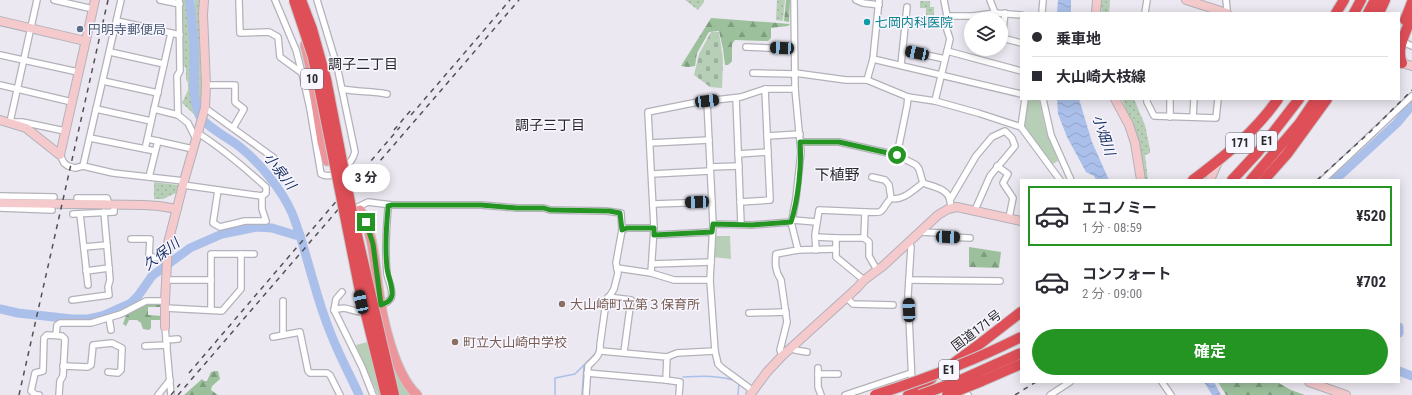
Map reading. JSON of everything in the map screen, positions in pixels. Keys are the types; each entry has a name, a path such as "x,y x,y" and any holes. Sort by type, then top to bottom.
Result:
{"highway":[{"path":"294,0 318,81 358,279 386,395"},
{"path":"301,0 312,28 326,79 353,218 394,395"},
{"path":"1337,12 1344,0"},
{"path":"1355,12 1361,0"},
{"path":"1369,12 1375,0"},
{"path":"1379,12 1385,0"},
{"path":"1405,42 1412,2"},
{"path":"1400,53 1405,42 1412,15"},
{"name":"171","path":"1194,179 1240,143 1268,114 1277,100"},
{"name":"E1","path":"1233,179 1268,139 1298,100"},
{"name":"E1","path":"1252,179 1295,129 1315,100"},
{"name":"E1","path":"1265,179 1287,154 1326,100"},
{"name":"国道171号","path":"913,394 1020,313"},
{"name":"E1","path":"875,395 980,357 1020,337"},
{"name":"E1","path":"913,394 956,382 1020,353"},
{"name":"E1","path":"947,395 1020,364"}],"main road":[{"name":"10","path":"290,0 302,34 310,66 322,142 327,161"},
{"path":"360,210 366,222 373,244 381,305 397,364 406,383 417,395"}],"street":[{"path":"10,122 37,0"},
{"path":"54,0 93,9"},
{"path":"60,155 95,0"},
{"path":"84,166 121,0"},
{"path":"160,0 180,2 180,71 177,76 178,115"},
{"path":"171,395 165,327 168,243 176,209 205,109 206,85 203,15 204,0"},
{"path":"239,0 240,33 269,32 278,37 280,57 302,73"},
{"path":"275,0 296,50 310,110 321,174 326,177 344,169 354,157 355,152 337,66 317,0"},
{"path":"794,0 794,74 801,152 796,198 791,221 798,250"},
{"path":"856,0 863,3 879,2 873,59 867,80"},
{"path":"935,100 950,39 947,30 947,16 944,0"},
{"path":"1145,12 1147,0"},
{"path":"1186,0 1223,11 1226,0"},
{"path":"1039,12 1042,2"},
{"path":"901,65 908,7"},
{"path":"1008,13 1020,15"},
{"path":"947,16 964,16"},
{"path":"0,21 86,40"},
{"path":"116,21 180,35"},
{"path":"145,149 171,33"},
{"path":"1008,40 1020,43"},
{"path":"746,47 794,49"},
{"path":"902,50 945,59"},
{"path":"947,51 1020,70"},
{"path":"110,52 164,64"},
{"path":"0,54 78,72"},
{"path":"873,59 1020,94"},
{"path":"1400,63 1412,66"},
{"path":"753,73 794,74 846,80 867,80 908,97 935,100 1021,127 1059,179"},
{"path":"103,81 158,93"},
{"path":"0,85 72,102"},
{"path":"206,85 235,86 235,102 244,109 233,128"},
{"path":"342,89 387,94"},
{"path":"651,273 654,228 648,112 707,101 736,98 765,89 795,89"},
{"path":"740,202 770,200 765,89"},
{"path":"1324,179 1412,96"},
{"path":"897,155 908,97"},
{"path":"736,98 741,224"},
{"path":"1021,127 1025,100"},
{"path":"1043,100 1051,135 1071,179"},
{"path":"1116,100 1129,125 1135,143 1142,179"},
{"path":"1147,100 1154,116 1216,118 1218,100"},
{"path":"1170,100 1170,117"},
{"path":"1193,117 1194,100"},
{"path":"707,101 713,224 710,280 715,351 718,364 748,387 753,394 767,372 782,356 864,280 951,204 976,156 992,137 1005,131 1012,138 1015,146 990,176 975,210"},
{"path":"96,109 151,121"},
{"path":"154,109 178,115 198,134 219,146 266,187 266,193 262,196 262,209 266,221 245,221 220,227 213,223 218,190"},
{"path":"205,109 274,158"},
{"path":"0,120 10,122 33,132 60,155 64,163 68,166 75,168 84,166 113,173 149,177 218,190 262,196"},
{"path":"10,122 22,122 65,131"},
{"path":"767,136 800,134"},
{"path":"90,138 155,151"},
{"path":"148,139 193,149"},
{"path":"650,143 709,140"},
{"path":"149,177 158,141"},
{"path":"800,142 839,142 897,155 916,165 919,169 923,183"},
{"path":"738,154 768,152"},
{"path":"1210,179 1218,161"},
{"path":"652,174 739,166"},
{"path":"997,166 1008,174 1003,183 1013,198 1009,218"},
{"path":"816,250 815,235 820,210 882,212 891,198 888,186 885,180 872,177"},
{"path":"891,198 896,200 901,198 923,183"},
{"path":"923,183 945,191 949,195 951,204"},
{"path":"0,196 54,197"},
{"path":"77,198 107,198 114,212 77,214 84,247 88,285"},
{"path":"364,312 343,214 368,202 392,205 481,205 517,208 544,208 550,210 609,211 620,213 622,230 616,263 618,272 614,289 606,302 600,345 601,351 588,366 586,395"},
{"path":"653,204 712,202"},
{"path":"0,203 111,204 159,206 176,209"},
{"path":"951,204 957,207 1020,221"},
{"path":"334,310 345,307 358,312 364,312 373,310 390,300 392,294 388,276 385,248 388,206 392,205"},
{"path":"0,208 52,210"},
{"path":"72,300 110,296 104,212"},
{"path":"864,238 865,212"},
{"path":"713,224 752,225 791,221 817,222"},
{"path":"622,230 627,228 654,228"},
{"path":"654,235 712,232"},
{"path":"920,232 941,233 948,237 970,238"},
{"path":"816,237 864,238 869,242 869,256 877,270"},
{"path":"836,238 836,257 864,280"},
{"path":"130,239 150,239 151,257 167,257"},
{"path":"908,242 911,247 908,295 913,394"},
{"path":"84,247 107,245"},
{"path":"782,356 780,350 787,322 782,280 777,274 775,268 776,254 798,250 836,249"},
{"path":"211,310 211,254 254,254"},
{"path":"56,335 57,325 60,323 91,323 121,314 146,301 222,311 241,289 241,254"},
{"path":"652,264 711,262"},
{"path":"86,271 109,268"},
{"path":"617,268 651,273 674,280 710,280"},
{"path":"166,276 211,280"},
{"path":"909,280 1000,281"},
{"path":"334,310 336,299 342,292"},
{"path":"846,297 853,304 893,305"},
{"path":"608,298 631,300 624,352"},
{"path":"283,301 283,335"},
{"path":"331,301 362,367 373,395"},
{"path":"749,313 786,312"},
{"path":"110,318 111,330"},
{"path":"273,337 300,332 308,371 310,373 327,373 330,375 340,395"},
{"path":"39,395 36,395 32,391 35,373 43,371 44,338 47,335 62,336 65,339 64,366 60,381 59,395"},
{"path":"145,346 178,339"},
{"path":"64,366 88,367 91,365 93,345 112,343 122,348 121,370 118,372 108,372"},
{"path":"792,347 794,350 807,352"},
{"path":"601,351 667,357 676,353 715,351"},
{"path":"666,380 667,357"},
{"path":"950,366 968,395"},
{"path":"821,395 818,387 818,371 838,374"},
{"path":"587,373 680,382 679,395"},
{"path":"845,395 911,373"},
{"path":"158,395 170,380"},
{"path":"1050,395 1068,383"},
{"path":"1163,383 1171,395"},
{"path":"1312,383 1346,395"}],"green space":[{"path":"181,0 188,0 190,15 192,99 196,116 182,103 188,90 188,83 186,79 186,69 183,64"},
{"path":"195,0 200,0 199,26 202,105 198,104"},
{"path":"685,0 704,0 704,2 698,10"},
{"path":"777,0 785,0 783,21 776,20"},
{"path":"786,0 790,0 789,22 784,21"},
{"path":"1100,0 1110,0 1109,12 1102,12"},
{"path":"920,1 930,1 930,7 934,7 934,15 926,15 926,8 920,8"},
{"path":"921,17 933,17 933,26 921,26"},
{"path":"711,18 790,24 788,26 771,28 771,38 768,41 735,40 732,44 732,61 728,65 725,65 719,31 709,32 697,53 695,66 681,66"},
{"path":"711,32 719,32 723,59 722,88 710,87 694,75 699,54"},
{"path":"1026,100 1039,100 1045,127 1058,161 1051,165 1023,125"},
{"path":"1122,100 1134,100 1145,125 1150,149 1150,153 1145,155 1148,179 1145,179 1138,142"},
{"path":"154,182 178,185 176,193 163,199 154,199"},
{"path":"714,236 730,236 731,259 713,257"},
{"path":"969,247 1001,252 999,268 969,267"},
{"path":"153,303 160,304 161,306 148,307 148,315 162,316 161,320 151,320 151,328 149,330 143,329 141,323 137,320 129,320 126,326 123,324 126,315 138,308"},
{"path":"382,338 393,365 411,395 378,395 356,345"},
{"path":"218,371 220,379 212,386 211,390 218,395 184,395 202,379 207,381 211,372"},
{"path":"1219,383 1279,383 1291,390 1305,395 1226,395"}],"water":[{"path":"1058,0 1071,0 1071,12 1057,12"},
{"path":"1057,100 1079,100 1092,142 1109,179 1096,179 1094,176 1086,172 1067,137 1058,114"},
{"path":"1205,383 1215,383 1221,395 1212,395"}],"waterway":[{"name":"小泉川","path":"190,0 194,45 194,90 199,115 206,123 240,147 255,160 276,186 288,204 298,230 326,321 337,350 359,395"},
{"path":"1336,179 1397,123 1412,105"},
{"name":"久保川","path":"0,309 18,313 72,319 88,319 102,316 131,303 138,296 152,276 190,248 222,234 257,227 272,228 295,235 300,235"},
{"path":"582,395 584,365 596,353"},
{"path":"555,395 555,378 575,374 584,365"},
{"path":"1400,371 1412,376"},
{"path":"683,377 711,376 739,382 738,395"}],"railway":[{"path":"19,395 108,0"},
{"path":"411,115 510,0"},
{"path":"178,395 519,0"},
{"path":"1318,179 1369,133 1412,90"},
{"path":"394,130 412,109"},
{"path":"189,373 400,127"},
{"path":"1015,395 1034,383"},
{"path":"171,395 180,384"}],"place":[{"name":"七岡内科医院","path":"867,22"},
{"name":"円明寺郵便局","path":"80,29"},
{"name":"大山崎町立第３保育所","path":"562,304"},
{"name":"町立大山崎中学校","path":"455,342"}],"district":[{"name":"調子二丁目","path":"363,64"},
{"name":"調子三丁目","path":"550,125"},
{"name":"下植野","path":"837,175"}],"route":[{"path":"366,222 373,244 381,305 390,300 392,294 388,276 385,248 388,206 481,205 517,208 544,208 550,210 609,211 620,213 622,230 627,228 654,228 654,235 712,232 713,224 752,225 791,222 796,198 801,152 800,142 839,142 860,148 897,155"}],"water label":[{"name":"小畑川","path":"1104,135"}]}
